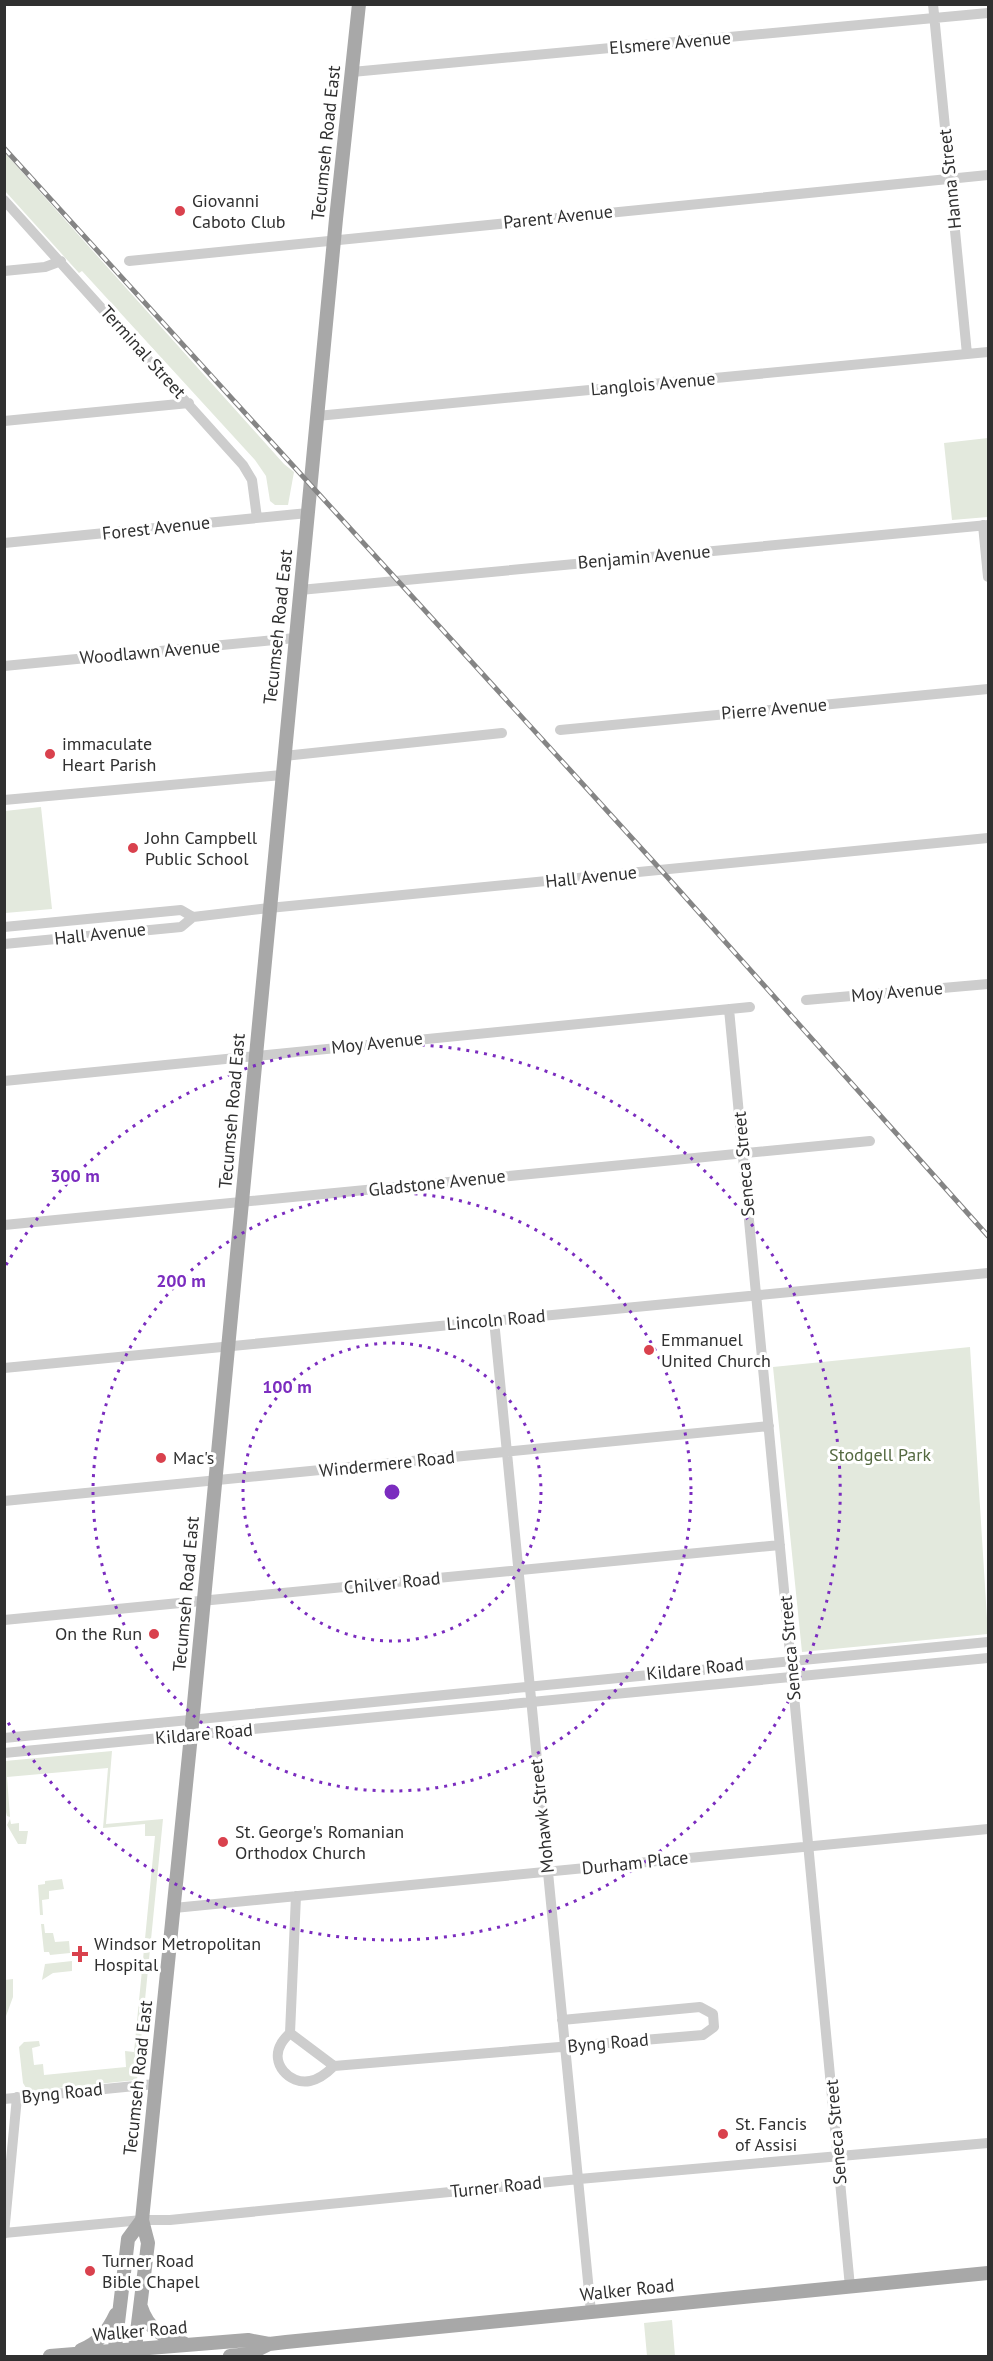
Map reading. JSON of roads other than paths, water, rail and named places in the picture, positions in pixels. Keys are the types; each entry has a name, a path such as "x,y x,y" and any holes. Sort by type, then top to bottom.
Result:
{"main road":[{"name":"Tecumseh Road East","path":"135,2353 148,2243 142,2220 155,2084 192,1735 334,240 360,4"},
{"name":"Tecumseh Road East","path":"114,2354 128,2239 142,2220"},
{"name":"Walker Road","path":"50,2356 135,2353 187,2344 248,2340 269,2344 988,2273"},
{"path":"72,2355 96,2344 110,2326 122,2301"},
{"path":"141,2305 146,2322 166,2337 187,2344"},
{"name":"Walker Road","path":"230,2356 249,2354 269,2344"}],"street":[{"name":"Hanna Street","path":"933,4 967,354"},
{"name":"Elsmere Avenue","path":"352,72 988,13"},
{"name":"Parent Avenue","path":"129,261 988,175"},
{"name":"Terminal Street","path":"4,200 243,465 252,480 257,518"},
{"path":"4,271 45,267 61,261"},
{"name":"Langlois Avenue","path":"317,416 988,352"},
{"path":"4,421 189,403"},
{"name":"Forest Avenue","path":"4,543 308,513"},
{"path":"986,525 988,577"},
{"name":"Benjamin Avenue","path":"300,590 986,525"},
{"name":"Woodlawn Avenue","path":"4,666 295,638"},
{"name":"Pierre Avenue","path":"560,730 988,689"},
{"path":"284,756 502,733"},
{"path":"4,800 282,775"},
{"name":"Hall Avenue","path":"4,944 182,927 193,917 269,908 988,838"},
{"name":"Hall Avenue","path":"4,927 181,910 193,917"},
{"name":"Moy Avenue","path":"806,1000 988,984"},
{"name":"Moy Avenue","path":"4,1081 256,1054 750,1007"},
{"name":"Seneca Street","path":"729,1009 850,2287"},
{"name":"Gladstone Avenue","path":"4,1225 870,1141"},
{"name":"Lincoln Road","path":"4,1368 988,1273"},
{"name":"Mohawk Street","path":"494,1320 591,2312"},
{"name":"Windermere Road","path":"4,1501 769,1426"},
{"name":"Chilver Road","path":"4,1620 780,1545"},
{"name":"Kildare Road","path":"4,1738 988,1642"},
{"name":"Kildare Road","path":"4,1753 988,1658"},
{"path":"402,1699 404,1715"},
{"name":"Durham Place","path":"174,1908 988,1829"},
{"name":"Byng Road","path":"296,1896 290,2033 280,2045 278,2060 283,2073 295,2080 307,2082 321,2078 334,2066 703,2035 714,2027 713,2014 700,2007 562,2020"},
{"path":"290,2033 334,2066"},
{"name":"Byng Road","path":"4,2099 155,2084"},
{"path":"5,2233 17,2097"},
{"name":"Turner Road","path":"5,2233 142,2220 170,2220 579,2179 988,2143"}],"railway":[{"path":"4,148 661,870 988,1236"}],"place":[{"name":"Giovanni Caboto Club","path":"180,211"},
{"name":"immaculate Heart Parish","path":"50,754"},
{"name":"John Campbell Public School","path":"133,848"},
{"name":"Emmanuel United Church","path":"649,1350"},
{"name":"Mac's","path":"161,1458"},
{"name":"On the Run","path":"154,1634"},
{"name":"St. George's Romanian Orthodox Church","path":"223,1842"},
{"name":"Windsor Metropolitan Hospital","path":"80,1954"},
{"name":"St. Fancis of Assisi","path":"723,2134"},
{"name":"Turner Road Bible Chapel","path":"90,2271"}],"park label":[{"name":"Stodgell Park","path":"880,1455"}]}
